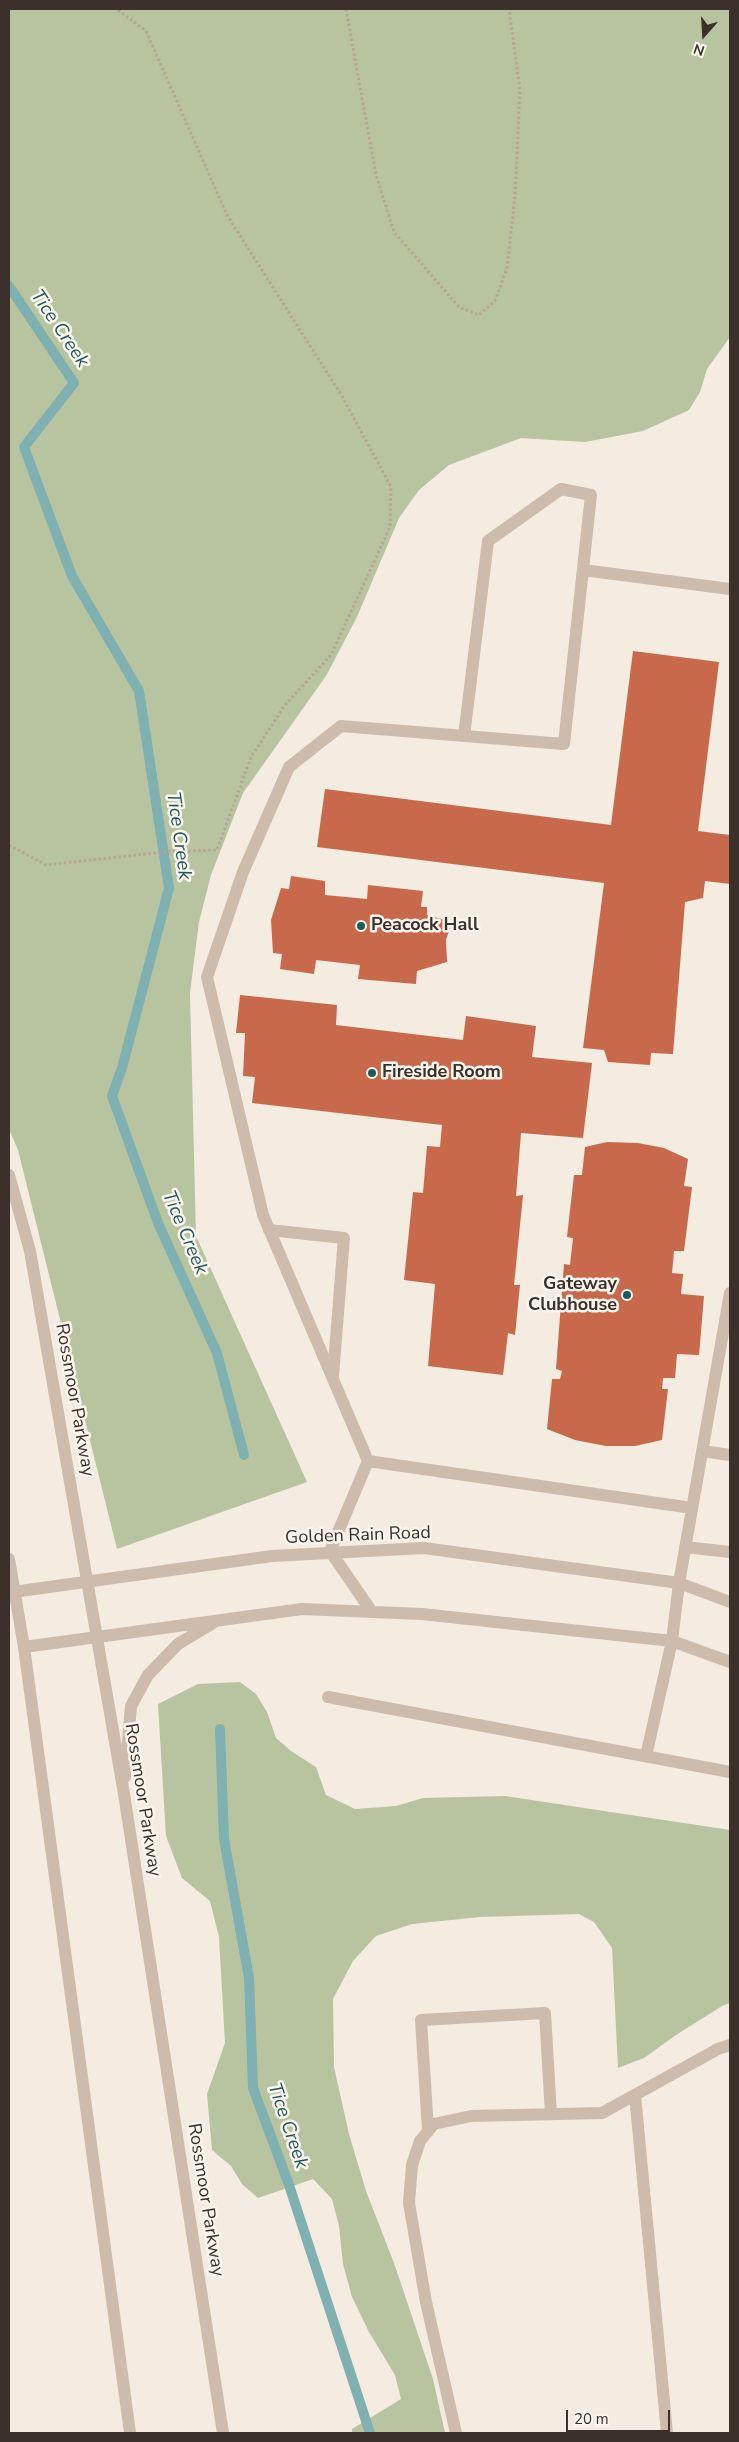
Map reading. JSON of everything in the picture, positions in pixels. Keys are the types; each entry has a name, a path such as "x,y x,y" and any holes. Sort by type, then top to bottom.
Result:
{"street":[{"path":"372,1612 330,1551 368,1461 263,1214 207,977 244,872 289,767 341,726 464,736 564,744 591,495 561,489 488,541 464,736"},
{"path":"583,570 730,589"},
{"name":"Rossmoor Parkway","path":"9,1175 30,1251 95,1637 124,1794 223,2433"},
{"path":"269,1230 344,1238 333,1379"},
{"path":"646,1756 672,1642 679,1583 702,1451 725,1348 730,1293"},
{"path":"702,1451 730,1455"},
{"path":"368,1461 692,1508"},
{"path":"685,1547 730,1552"},
{"name":"Golden Rain Road","path":"13,1592 272,1556 330,1551 424,1548 679,1583 730,1602"},
{"path":"9,1559 13,1592 24,1647 130,2433"},
{"path":"24,1647 302,1609 422,1614 672,1642 730,1662"},
{"path":"124,1794 131,1706 148,1675 178,1644 218,1620"},
{"path":"328,1697 730,1772"},
{"path":"428,2130 421,2020 545,2013 551,2114"},
{"path":"456,2433 426,2302 409,2203 412,2165 420,2142 428,2130 434,2124 471,2116 602,2113 718,2049 730,2045"},
{"path":"635,2095 667,2433"}],"path":[{"path":"9,845 46,865 164,852 217,850 251,757 285,704 331,655 390,527 391,488 342,396 227,215 146,31 117,9"},
{"path":"346,9 376,175 394,232 459,307 479,315 495,301 508,268 516,196 520,90 509,9"}],"green space":[{"path":"9,9 730,9 730,337 707,369 700,392 689,410 643,431 585,442 521,438 449,465 419,490 399,518 357,617 326,676 243,793 211,875 199,922 190,993 196,1236 307,1482 117,1549 18,1150 9,1129"},
{"path":"240,1682 256,1694 267,1712 276,1738 291,1751 316,1767 326,1795 355,1809 396,1806 423,1798 505,1796 730,1830 730,2003 676,2035 644,2058 618,2068 612,1948 594,1922 579,1914 480,1917 412,1924 376,1936 353,1961 333,1999 334,2067 349,2134 366,2191 394,2263 433,2379 445,2433 352,2433 352,2429 401,2399 395,2375 369,2332 352,2297 343,2264 339,2226 332,2199 313,2179 258,2198 242,2184 231,2166 212,2150 207,2094 225,2043 219,1937 210,1901 182,1878 166,1836 158,1704 198,1684"}],"building":[{"path":"633,651 719,662 698,831 730,835 730,884 705,881 703,898 685,902 673,1054 651,1053 650,1065 608,1062 604,1050 583,1048 604,883 317,847 325,789 611,825"},
{"name":"Peacock Hall","path":"291,876 325,881 325,895 367,899 368,885 423,891 421,907 427,907 427,915 452,922 446,940 447,962 417,971 416,984 358,979 360,965 316,960 314,974 280,969 282,954 273,953 271,920 281,888 289,889"},
{"path":"240,995 337,1005 336,1025 463,1040 466,1016 536,1026 532,1057 592,1063 583,1138 521,1133 516,1196 523,1195 514,1285 520,1285 515,1335 508,1333 503,1375 428,1366 435,1284 404,1280 413,1192 423,1193 427,1146 440,1147 442,1125 252,1103 255,1077 243,1076 245,1033 236,1033"},
{"name":"Gateway Clubhouse","path":"607,1142 638,1143 664,1148 688,1159 684,1186 692,1187 684,1251 674,1251 672,1273 683,1274 681,1294 704,1296 699,1355 677,1354 675,1378 663,1378 662,1389 668,1389 662,1440 635,1446 606,1446 575,1440 547,1429 552,1379 560,1379 562,1371 556,1369 564,1264 570,1265 573,1238 567,1237 574,1175 582,1175 585,1147"}],"waterway":[{"name":"Tice Creek","path":"9,286 74,383 24,447 72,576 139,691 169,888 122,1068 112,1096 158,1223 217,1353 244,1455"},
{"name":"Tice Creek","path":"220,1729 224,1839 249,1978 253,2088 289,2185 370,2433"}],"place":[{"name":"Peacock Hall","path":"361,926"},
{"name":"Fireside Room","path":"372,1073"},
{"name":"Gateway Clubhouse","path":"627,1295"}]}
